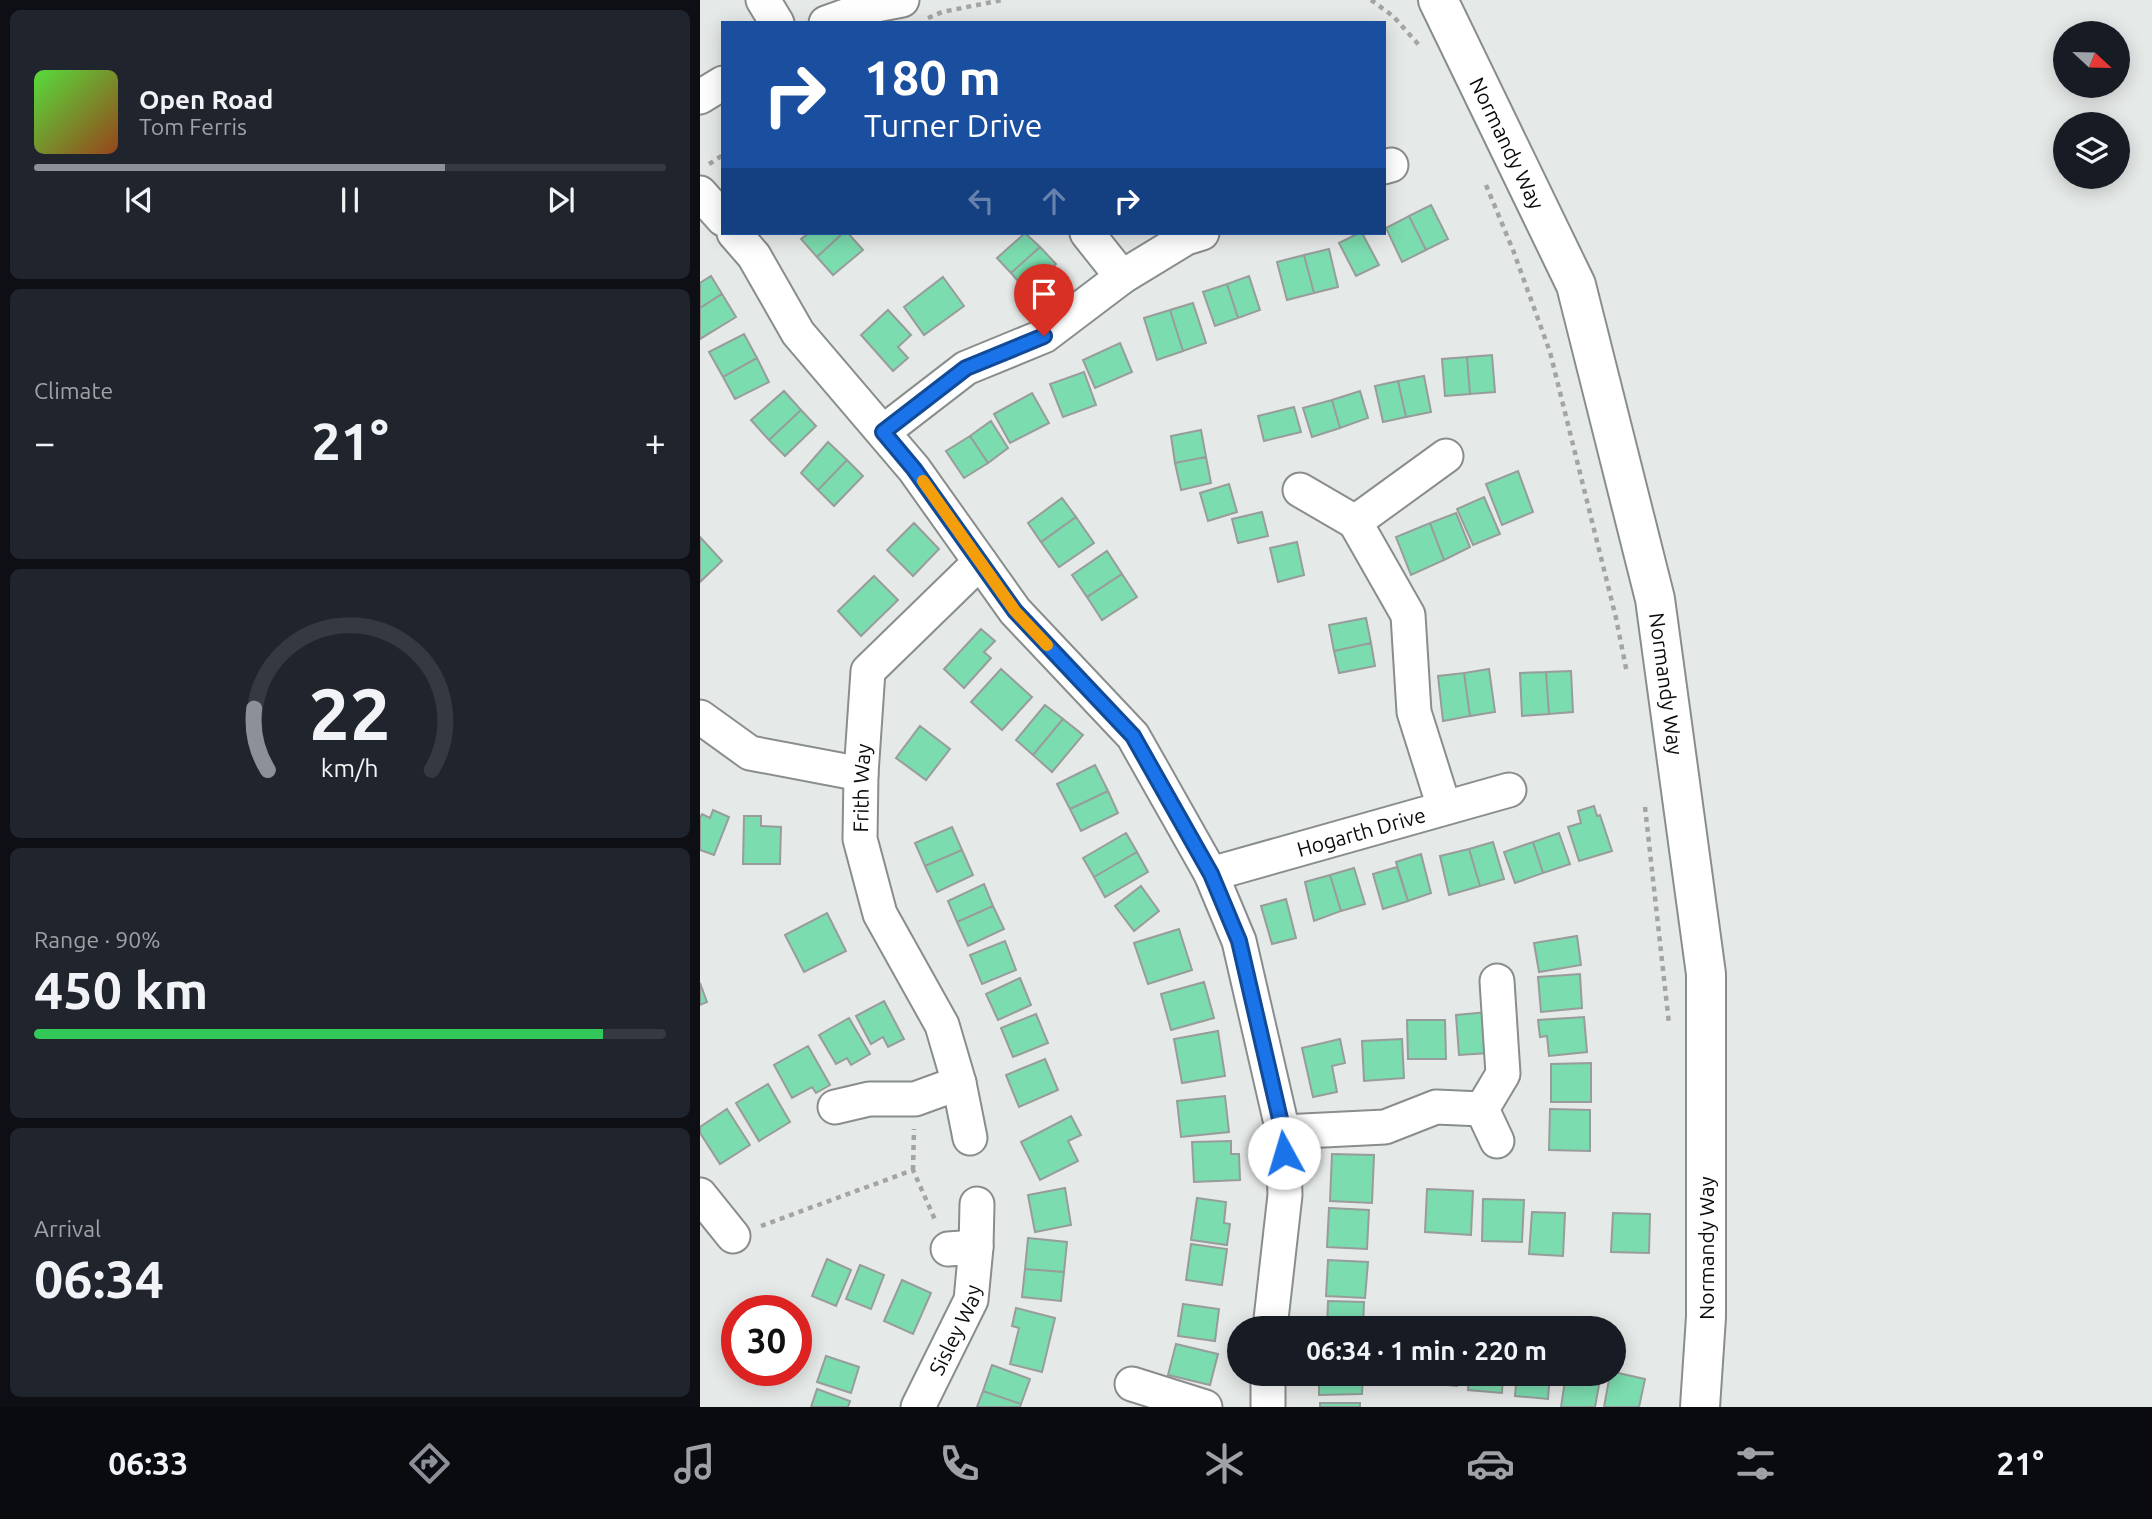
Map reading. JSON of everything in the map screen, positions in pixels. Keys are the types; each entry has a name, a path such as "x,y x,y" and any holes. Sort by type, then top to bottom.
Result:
{"main road":[{"name":"Normandy Way","path":"1438,0 1576,285 1655,599 1706,974 1706,1317 1700,1407"}],"street":[{"path":"762,0 776,21"},
{"path":"832,21 876,5 902,0"},
{"path":"700,97 721,84"},
{"path":"700,193 721,217"},
{"path":"736,235 754,256 798,333 914,469 1015,611 1133,736 1211,874 1239,941 1283,1132 1286,1195 1271,1316"},
{"path":"1089,235 1122,277"},
{"path":"883,432 966,368 1044,336 1122,277 1186,238 1196,235"},
{"path":"1355,522 1446,456"},
{"path":"1300,490 1355,522 1408,615 1414,712 1444,807"},
{"name":"Frith Way","path":"970,1138 959,1083 942,1025 880,914 860,839 861,775 868,671 980,562"},
{"path":"700,717 750,753 861,775"},
{"name":"Hogarth Drive","path":"1211,874 1509,790"},
{"path":"1482,1109 1503,1074 1497,981"},
{"path":"835,1107 869,1099 915,1099 959,1083"},
{"path":"1283,1132 1385,1127 1436,1107 1482,1109"},
{"path":"1482,1109 1497,1141"},
{"path":"700,1195 733,1236"},
{"name":"Sisley Way","path":"919,1407 971,1300 962,1248 977,1204"},
{"path":"1132,1384 1205,1407"},
{"path":"1268,1386 1268,1407"}],"path":[{"path":"922,21 942,12 1002,0"},
{"path":"1371,0 1394,16 1425,57"},
{"path":"1484,180 1550,352 1630,685"},
{"path":"1645,804 1670,1030"},
{"path":"915,1099 913,1170 962,1248"},
{"path":"733,1236 913,1170"}],"building":[{"path":"1431,205 1448,239 1426,250 1409,216"},
{"path":"1409,216 1426,250 1402,262 1386,228"},
{"path":"806,235 841,235 817,257 801,239"},
{"path":"841,235 850,235 863,250 833,275 817,257"},
{"path":"1023,235 1027,235 1040,247 1011,273 997,258"},
{"path":"1355,235 1363,235 1379,265 1356,276 1339,243"},
{"path":"1040,247 1056,264 1027,291 1011,273"},
{"path":"1329,249 1338,287 1314,293 1304,255"},
{"path":"1304,255 1314,293 1287,300 1277,262"},
{"path":"711,276 722,294 700,308 700,283"},
{"path":"1249,276 1260,310 1238,318 1227,284"},
{"path":"943,277 964,306 924,335 904,307"},
{"path":"1227,284 1238,318 1215,326 1203,292"},
{"path":"722,294 736,317 700,339 700,308"},
{"path":"1193,303 1206,343 1183,351 1170,310"},
{"path":"888,310 911,335 898,347 908,358 893,371 861,335"},
{"path":"1170,310 1183,351 1157,360 1144,318"},
{"path":"744,334 757,358 723,377 709,352"},
{"path":"1120,343 1132,372 1095,388 1083,360"},
{"path":"1492,355 1495,392 1470,394 1467,357"},
{"path":"1467,357 1470,394 1445,396 1442,359"},
{"path":"757,358 769,382 735,399 723,377"},
{"path":"1084,372 1096,405 1063,417 1050,384"},
{"path":"1424,376 1431,412 1406,417 1398,381"},
{"path":"1398,381 1406,417 1383,422 1375,386"},
{"path":"784,391 801,410 769,440 751,420"},
{"path":"1360,391 1368,418 1340,428 1332,400"},
{"path":"1032,393 1049,423 1010,443 994,414"},
{"path":"1332,400 1340,428 1312,437 1303,408"},
{"path":"1294,407 1301,432 1264,441 1258,416"},
{"path":"801,410 816,426 785,456 769,440"},
{"path":"991,421 1008,448 988,463 970,436"},
{"path":"1201,430 1206,457 1175,463 1171,436"},
{"path":"970,436 988,463 964,478 946,451"},
{"path":"828,442 847,460 818,490 801,473"},
{"path":"1206,457 1211,483 1181,490 1175,463"},
{"path":"847,460 863,476 834,506 818,490"},
{"path":"1518,471 1533,512 1502,525 1486,484"},
{"path":"1229,484 1237,512 1208,521 1200,493"},
{"path":"1484,497 1500,534 1473,545 1457,509"},
{"path":"1062,498 1076,517 1041,542 1028,523"},
{"path":"1262,512 1268,536 1238,543 1232,519"},
{"path":"1456,513 1470,547 1444,560 1430,523"},
{"path":"1076,517 1094,543 1059,567 1041,542"},
{"path":"914,523 939,549 913,576 887,550"},
{"path":"1430,523 1444,560 1411,575 1396,537"},
{"path":"700,537 722,561 700,582"},
{"path":"1297,542 1304,575 1278,582 1270,548"},
{"path":"1107,551 1122,574 1087,597 1072,575"},
{"path":"1122,574 1137,597 1102,620 1087,597"},
{"path":"874,576 898,600 861,636 838,611"},
{"path":"1366,618 1371,643 1334,651 1329,625"},
{"path":"981,629 995,641 984,652 991,658 964,688 944,669"},
{"path":"1371,643 1375,666 1339,673 1334,651"},
{"path":"1001,669 1032,697 1002,730 971,702"},
{"path":"1489,669 1495,712 1470,716 1464,673"},
{"path":"1571,671 1573,712 1549,714 1546,672"},
{"path":"1546,672 1549,714 1522,716 1520,673"},
{"path":"1464,673 1470,716 1443,721 1438,676"},
{"path":"1045,705 1063,719 1033,755 1016,740"},
{"path":"1063,719 1083,735 1052,772 1033,755"},
{"path":"920,726 950,749 926,780 896,758"},
{"path":"1095,765 1108,791 1070,809 1057,784"},
{"path":"1108,791 1118,813 1081,831 1070,809"},
{"path":"1594,806 1597,816 1600,815 1612,851 1579,861 1568,827 1581,823 1578,811"},
{"path":"713,810 729,817 714,855 700,850 700,818 702,814 710,818"},
{"path":"744,816 761,816 761,826 781,827 780,864 743,864"},
{"path":"952,827 962,850 925,866 915,843"},
{"path":"1126,833 1137,852 1094,877 1083,858"},
{"path":"1559,833 1570,864 1543,873 1533,842"},
{"path":"1493,842 1504,879 1480,886 1469,849"},
{"path":"1533,842 1543,873 1515,883 1504,852"},
{"path":"1469,849 1480,886 1449,895 1440,856"},
{"path":"962,850 973,875 937,892 925,866"},
{"path":"1137,852 1148,872 1105,897 1094,877"},
{"path":"1421,854 1431,893 1408,901 1396,862"},
{"path":"1397,867 1408,901 1383,909 1373,874"},
{"path":"1354,868 1365,904 1341,911 1330,875"},
{"path":"1330,875 1341,911 1314,921 1305,882"},
{"path":"984,884 993,906 957,922 948,901"},
{"path":"1141,886 1159,911 1134,931 1115,906"},
{"path":"1286,899 1296,938 1272,944 1261,906"},
{"path":"993,906 1004,929 968,946 957,922"},
{"path":"827,913 846,951 804,972 785,935"},
{"path":"1179,929 1192,970 1148,984 1134,943"},
{"path":"1577,936 1581,965 1539,972 1534,943"},
{"path":"1005,941 1016,970 982,984 970,955"},
{"path":"1580,974 1582,1008 1541,1012 1538,977"},
{"path":"1020,978 1031,1005 998,1020 986,994"},
{"path":"1204,982 1214,1018 1171,1030 1161,994"},
{"path":"700,983 707,1002 700,1005"},
{"path":"884,1001 904,1039 888,1047 883,1037 871,1044 856,1016"},
{"path":"1487,1012 1490,1053 1459,1055 1456,1015"},
{"path":"1036,1014 1048,1043 1013,1057 1001,1028"},
{"path":"1584,1017 1587,1052 1549,1056 1547,1036 1540,1037 1538,1020"},
{"path":"849,1018 870,1054 851,1065 847,1058 836,1064 819,1035"},
{"path":"1407,1020 1445,1020 1446,1059 1408,1059"},
{"path":"1218,1031 1225,1076 1182,1083 1174,1039"},
{"path":"1340,1039 1345,1063 1332,1066 1337,1092 1313,1097 1302,1048"},
{"path":"1402,1039 1404,1078 1364,1081 1362,1041"},
{"path":"808,1046 830,1085 816,1093 812,1087 792,1098 774,1065"},
{"path":"1045,1059 1058,1090 1019,1107 1006,1075"},
{"path":"1591,1063 1591,1102 1551,1102 1551,1064"},
{"path":"768,1084 790,1122 759,1141 736,1103"},
{"path":"1225,1096 1229,1132 1181,1137 1177,1101"},
{"path":"727,1109 750,1145 720,1164 700,1133 700,1127"},
{"path":"1550,1109 1590,1110 1590,1151 1549,1150"},
{"path":"1071,1116 1081,1135 1068,1141 1078,1161 1040,1180 1021,1142"},
{"path":"1231,1141 1231,1154 1239,1154 1240,1180 1194,1182 1192,1142"},
{"path":"1332,1154 1374,1155 1372,1203 1330,1201"},
{"path":"1065,1188 1071,1225 1035,1232 1028,1195"},
{"path":"1427,1189 1473,1191 1471,1235 1425,1232"},
{"path":"1197,1198 1226,1202 1224,1223 1230,1224 1227,1245 1191,1240"},
{"path":"1483,1199 1524,1200 1522,1242 1482,1241"},
{"path":"1329,1208 1369,1210 1367,1249 1327,1247"},
{"path":"1532,1212 1565,1213 1563,1256 1529,1254"},
{"path":"1613,1213 1650,1214 1649,1253 1611,1252"},
{"path":"1028,1238 1067,1242 1064,1272 1025,1269"},
{"path":"1191,1244 1227,1249 1222,1285 1186,1280"},
{"path":"827,1259 851,1270 836,1306 812,1296"},
{"path":"1328,1260 1368,1262 1365,1298 1326,1296"},
{"path":"860,1265 884,1275 871,1309 846,1299"},
{"path":"1025,1269 1064,1272 1061,1301 1022,1297"},
{"path":"902,1280 931,1293 913,1334 884,1321"},
{"path":"1328,1301 1364,1302 1363,1316 1327,1316"},
{"path":"1183,1304 1219,1309 1215,1341 1178,1336"},
{"path":"1016,1308 1055,1318 1042,1372 1010,1364 1019,1328 1012,1326"},
{"path":"1176,1344 1218,1354 1210,1385 1168,1375"},
{"path":"826,1356 859,1367 851,1393 817,1382"},
{"path":"992,1365 1030,1379 1021,1404 983,1391"},
{"path":"1626,1375 1645,1379 1639,1407 1604,1407 1608,1386 1626,1386"},
{"path":"1319,1386 1362,1386 1362,1394 1319,1395"},
{"path":"1468,1386 1502,1386 1502,1393 1468,1390"},
{"path":"1516,1386 1549,1386 1548,1399 1515,1396"},
{"path":"1564,1386 1599,1386 1595,1407 1561,1407"},
{"path":"817,1389 850,1401 848,1407 811,1407"},
{"path":"983,1391 1021,1404 1020,1407 977,1407"},
{"path":"1320,1403 1360,1403 1360,1407 1320,1407"}],"slow traffic":[{"path":"923,481 1015,611 1047,645"}],"route":[{"path":"1044,336 966,368 883,432 914,469 1015,611 1133,736 1211,874 1239,941 1283,1132 1284,1153"}]}
